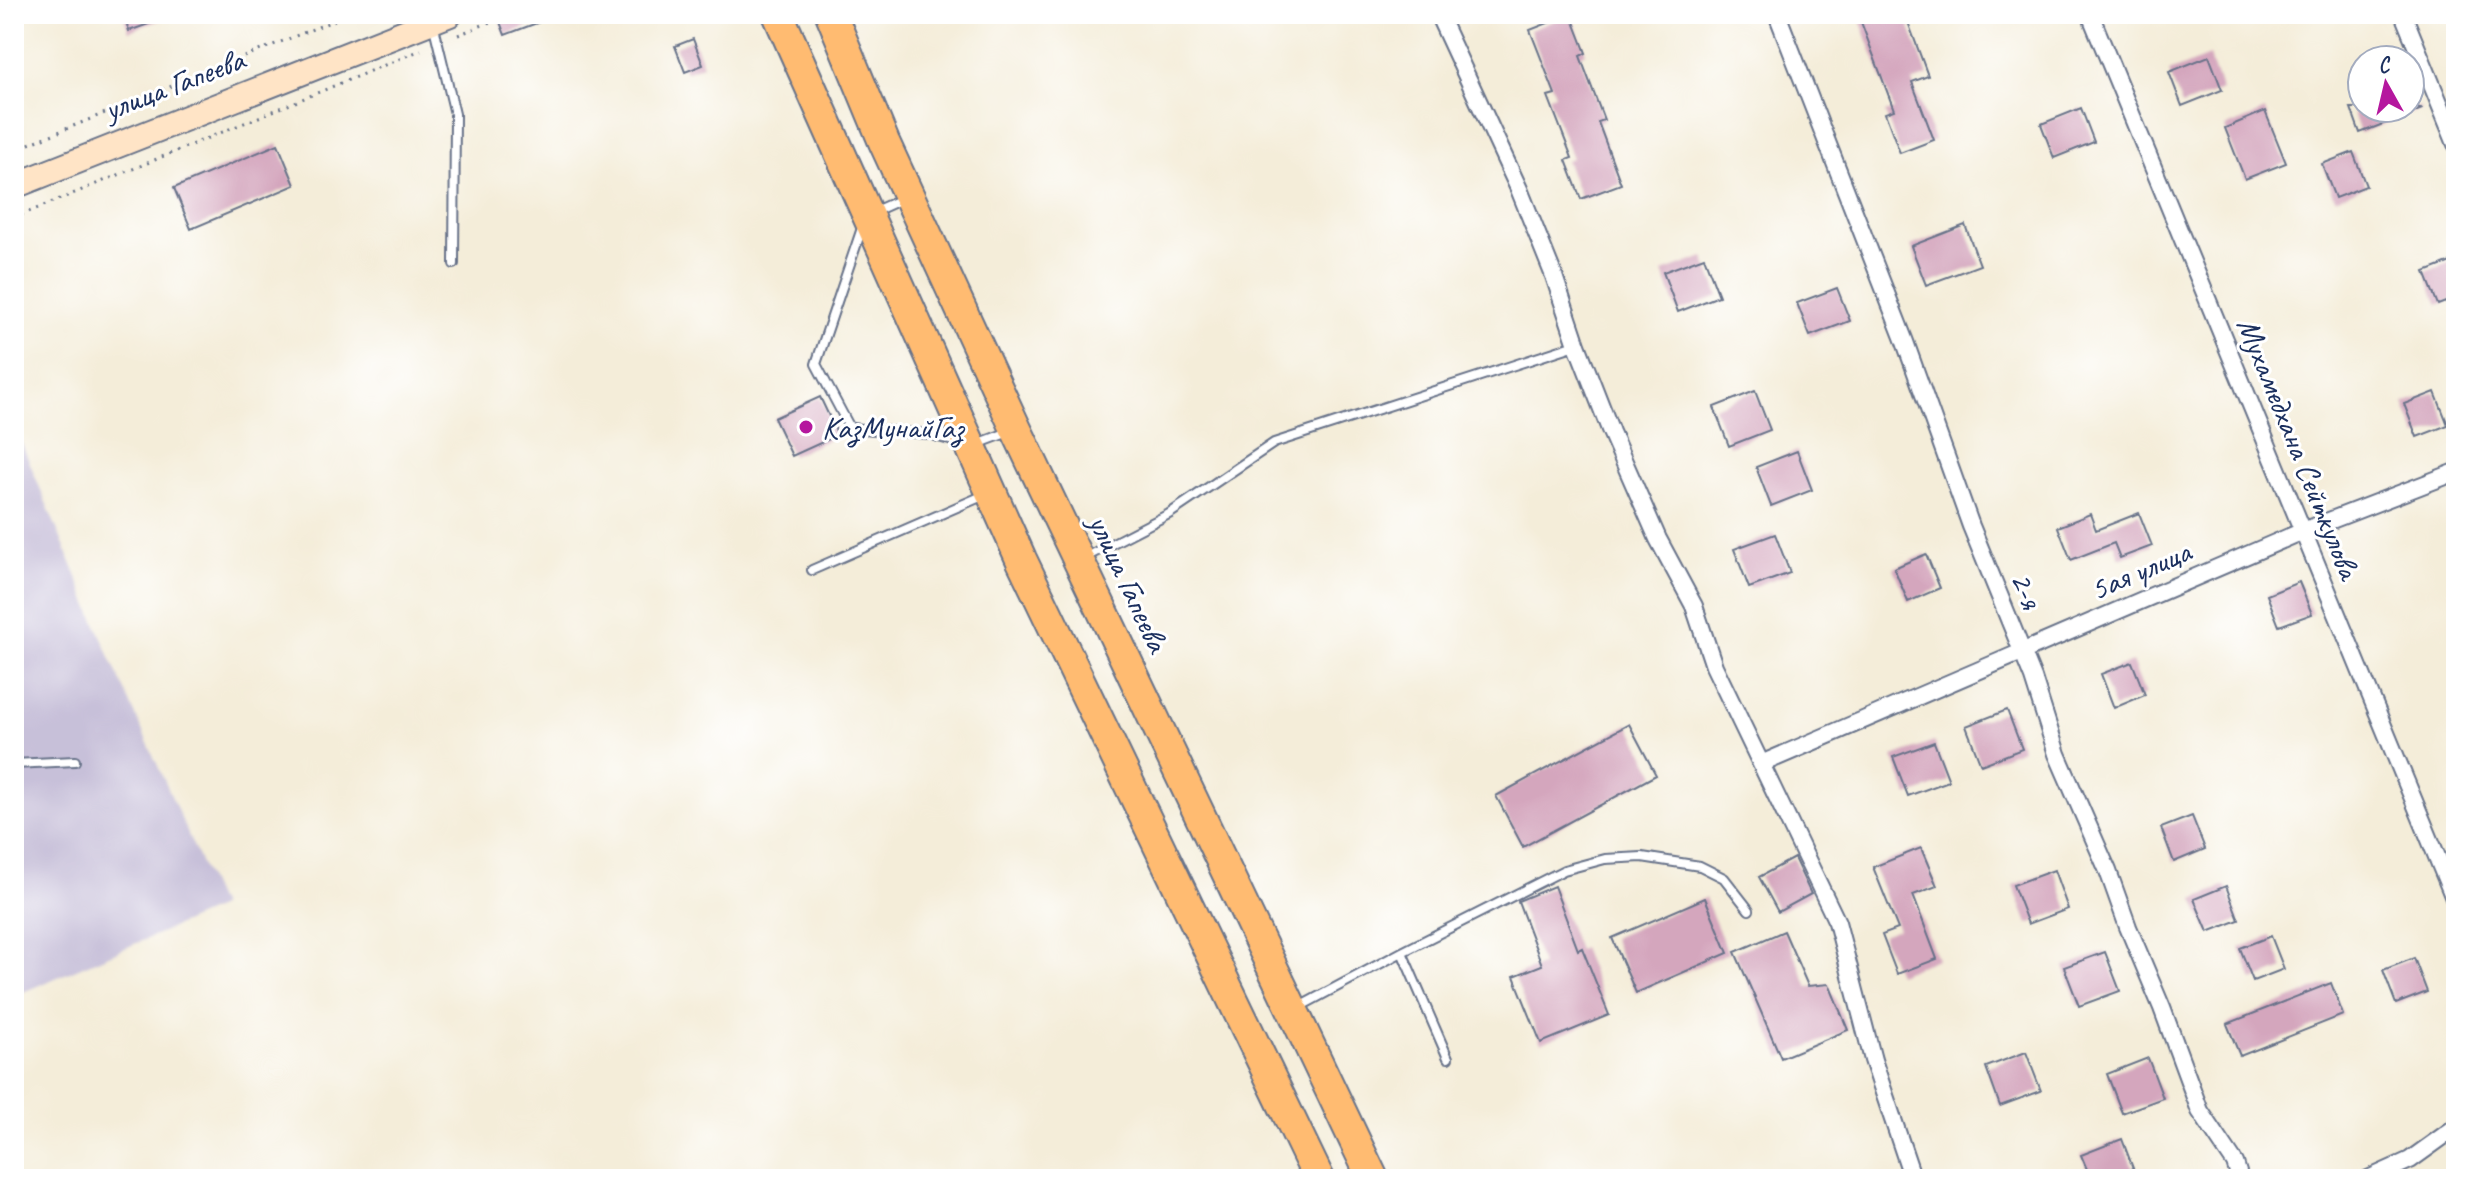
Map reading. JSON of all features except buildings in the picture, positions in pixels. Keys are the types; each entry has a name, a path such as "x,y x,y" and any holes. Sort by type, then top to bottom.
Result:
{"highway":[{"path":"778,14 1027,573 1319,1179"},
{"name":"улица Гапеева","path":"831,14 909,196 1016,429 1373,1179"}],"main road":[{"name":"улица Гапеева","path":"14,186 445,24"}],"street":[{"path":"1438,14 1519,189 1611,432 1658,539 1694,606 1714,666 1837,922 1873,1060 1913,1179"},
{"name":"2-я","path":"1777,14 1905,342 1971,526 2022,652 2057,754 2108,871 2200,1111 2235,1163 2240,1179"},
{"name":"Мухамедхана Сейткулова","path":"2090,14 2456,903"},
{"path":"2403,14 2456,144"},
{"name":"5ая улица","path":"1761,764 2303,531 2456,472"},
{"path":"2368,1179 2410,1160 2456,1127"}],"lane":[{"path":"445,24 455,114 454,264"},
{"path":"909,196 866,215 816,364 850,428 928,434 971,446 1016,429"},
{"path":"1078,561 1169,514 1274,443 1577,345"},
{"path":"812,570 991,492"},
{"path":"14,764 75,761"},
{"path":"1292,1012 1564,870 1605,859 1642,857 1700,866 1724,878 1749,910"},
{"path":"1402,952 1448,1058"}],"path":[{"path":"14,150 350,14"},
{"path":"445,24 510,14"},
{"path":"14,218 424,49"}],"shaded area":[{"path":"14,425 110,657 220,907 14,996"}],"place":[{"name":"КазМунайГаз","path":"806,427"}]}
